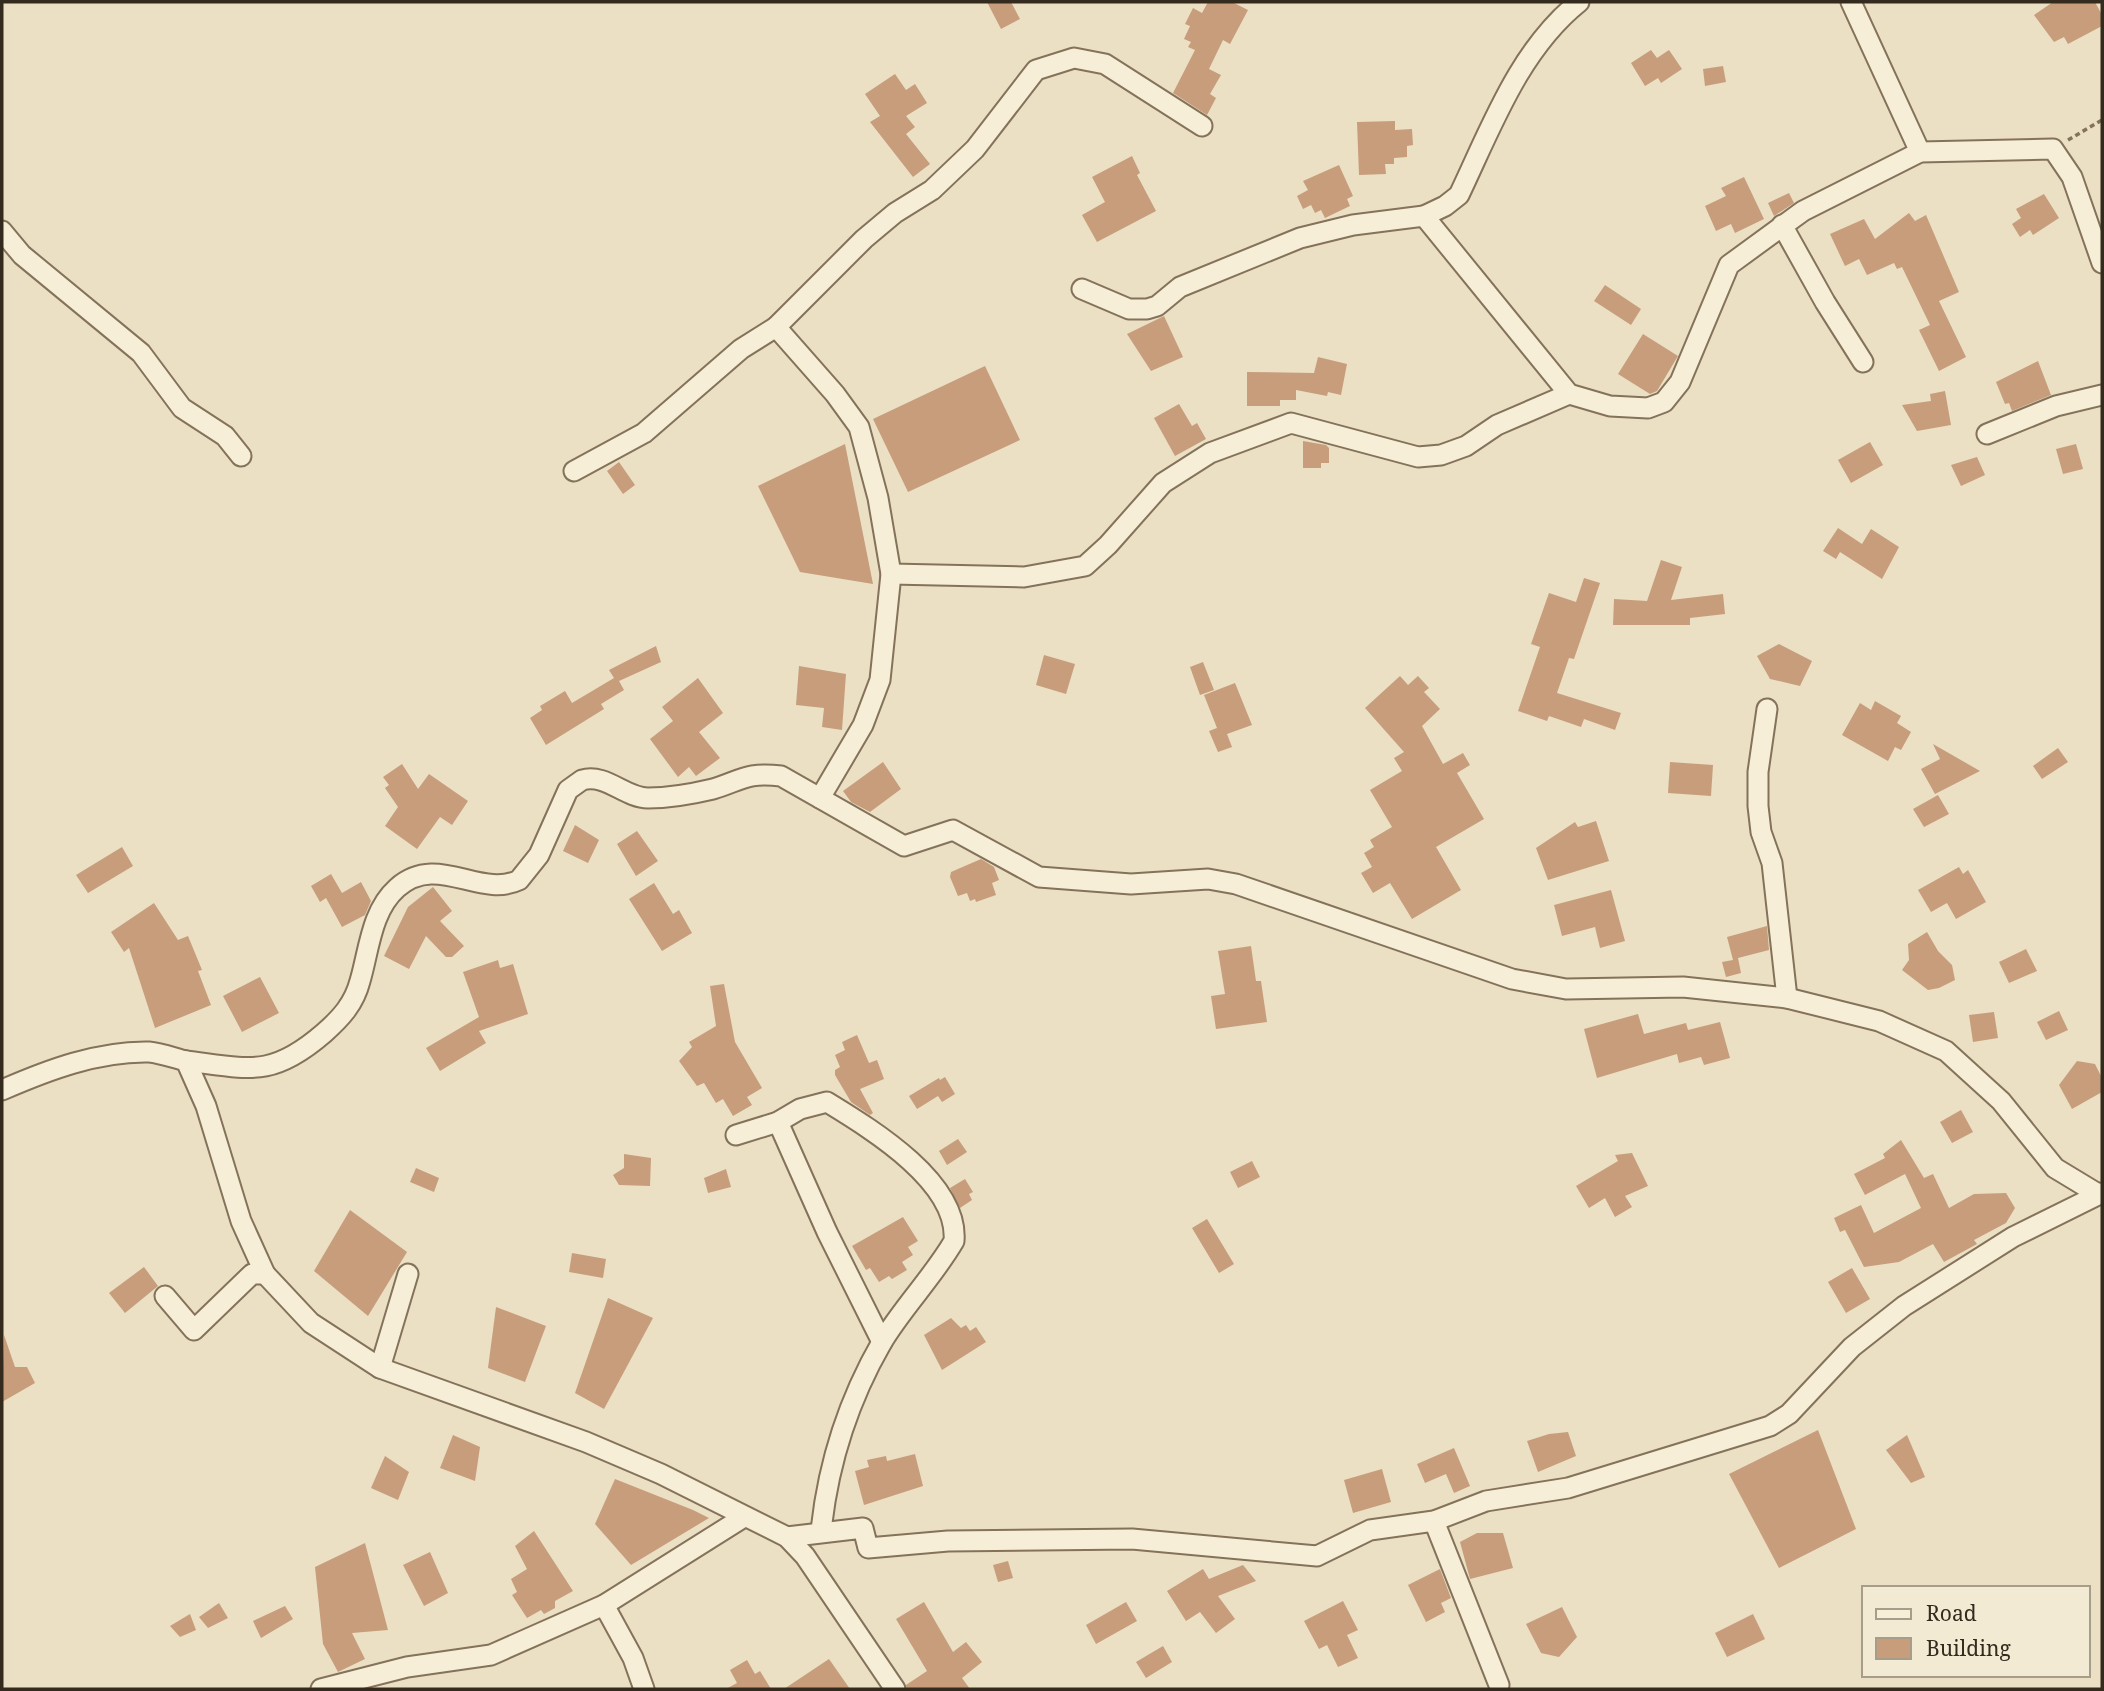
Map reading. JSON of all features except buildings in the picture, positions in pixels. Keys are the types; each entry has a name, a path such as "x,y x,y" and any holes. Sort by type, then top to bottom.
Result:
{"street":[{"path":"1082,289 1129,309 1147,309 1157,306 1180,287 1300,238 1353,225 1424,216 1445,206 1459,195 1515,78 1562,16 1578,2"},
{"path":"1851,2 1920,152"},
{"path":"574,471 644,433 741,349 776,327 864,239 895,213 932,190 975,149 1036,69 1074,58 1105,64 1202,126"},
{"path":"1424,216 1569,394 1610,406 1648,408 1664,402 1680,382 1729,265 1802,211 1920,152 2053,149 2072,177 2102,263"},
{"path":"1782,225 1825,302 1863,362"},
{"path":"2,231 22,255 141,354 182,408 225,436 241,456"},
{"path":"776,327 835,394 859,427 878,498 891,574 880,680 863,725 820,798"},
{"path":"891,574 1024,577 1085,566 1108,545 1163,484 1210,453 1292,423 1418,457 1441,455 1466,446 1497,425 1569,394"},
{"path":"1987,434 2056,406 2102,395"},
{"path":"1767,709 1758,772 1758,806 1760,832 1772,863 1787,998"},
{"path":"2,1090 42,1072 106,1055 151,1052 186,1061 249,1068 269,1066 297,1056 349,1009 360,982 371,936 396,889 416,876 434,874 495,885 519,880 539,855 568,790 582,780 606,782 638,798 650,798 715,788 745,775 762,774 781,776 904,846 953,830 1039,877 1131,884 1208,879 1236,884 1512,979 1566,989 1683,987 1787,998 1879,1021 1946,1051 2000,1101 2055,1168 2100,1194"},
{"path":"186,1061 206,1106 241,1221 265,1274 311,1322 380,1368 586,1442 661,1474 787,1537 805,1556 895,1689"},
{"path":"736,1135 778,1122 800,1109 827,1102 920,1169 939,1193 955,1229 954,1241 882,1342 849,1408 836,1445 821,1531"},
{"path":"778,1122 827,1232 882,1342"},
{"path":"787,1537 863,1528 868,1548 948,1541 1132,1539 1317,1556 1370,1530 1434,1521 1486,1500 1569,1488 1770,1426 1789,1414 1852,1347 1904,1306 2013,1237 2100,1194"},
{"path":"166,1296 194,1330 252,1274 265,1274"},
{"path":"380,1368 408,1274"},
{"path":"321,1689 407,1667 491,1655 604,1605 744,1517"},
{"path":"1434,1521 1499,1685"},
{"path":"604,1605 633,1658 644,1689"}],"path":[{"path":"2053,149 2102,120"}]}
